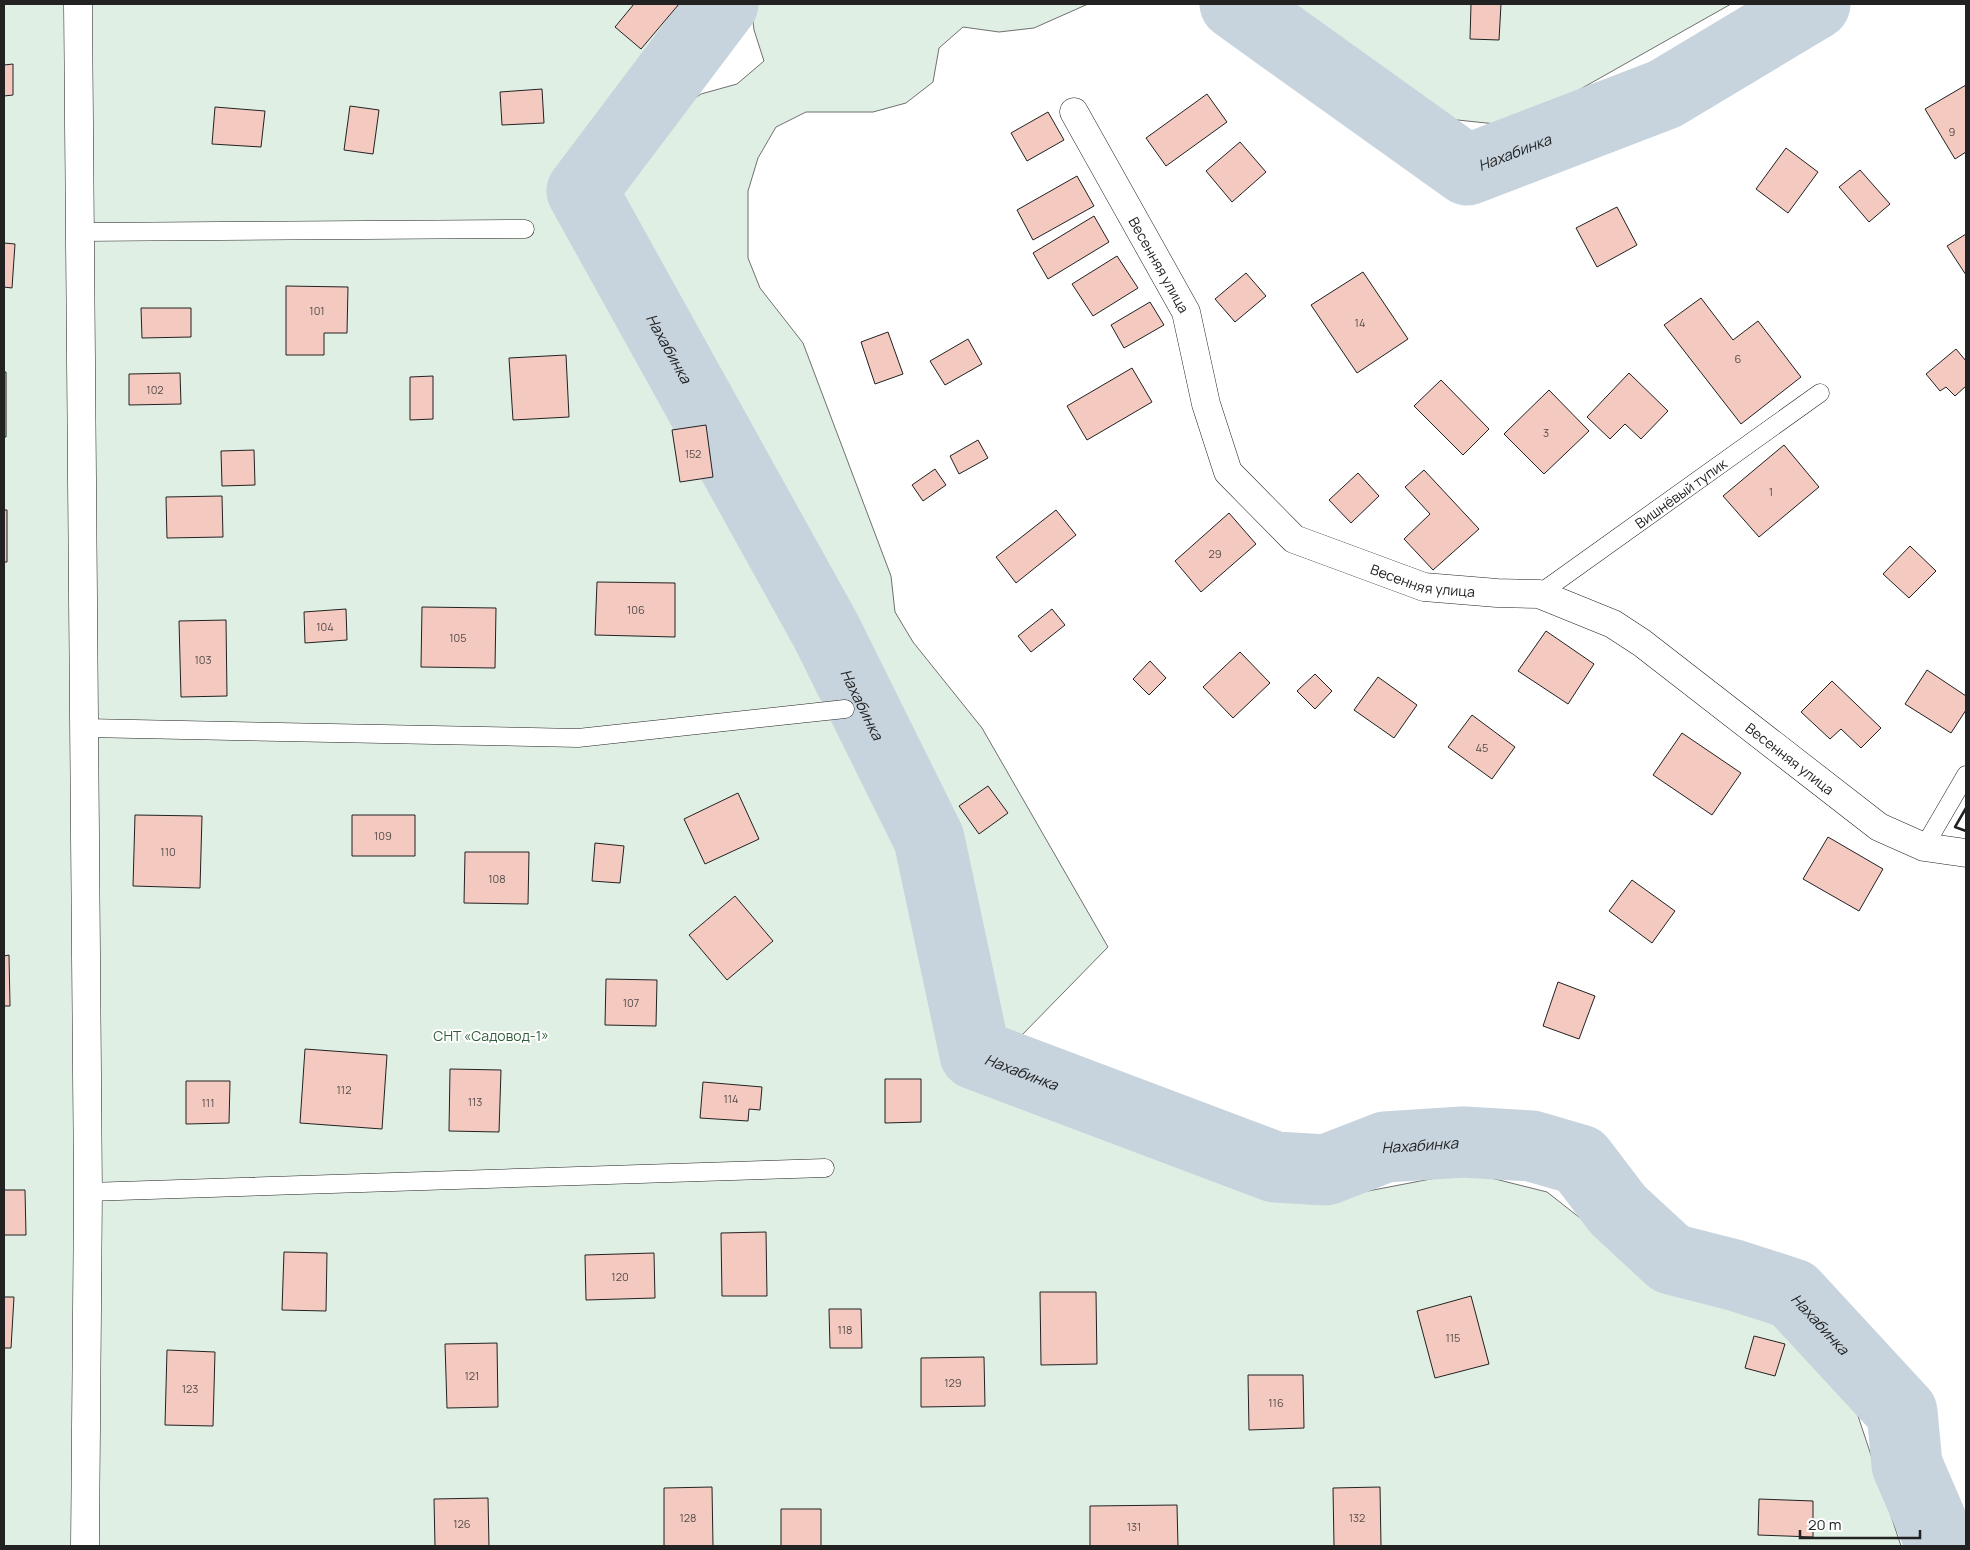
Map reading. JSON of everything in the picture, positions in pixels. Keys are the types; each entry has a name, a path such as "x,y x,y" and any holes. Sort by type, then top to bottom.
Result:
{"street":[{"path":"78,4 79,232 86,728 88,1192 85,1546"},
{"name":"Весенняя улица","path":"1074,112 1186,312 1206,404 1228,472 1294,539 1424,587 1497,593 1539,594 1613,624 1642,643 1879,827 1924,847 1966,853"}],"lane":[{"path":"79,232 525,229"},
{"name":"Вишнёвый тупик","path":"1539,594 1820,393"},
{"path":"86,728 578,738 845,709"},
{"path":"1924,847 1966,775"},
{"path":"88,1192 825,1168"}],"green space":[{"name":"СНТ «Садовод-1»","path":"4,4 699,4 590,131 560,203 586,258 664,373 706,415 859,716 901,715 894,712 767,479 721,386 614,197 641,135 701,94 737,84 764,61 754,30 751,4 1088,4 1034,28 999,32 963,27 939,48 933,82 906,103 873,112 806,112 776,127 758,158 748,191 748,258 760,288 803,343 891,576 895,612 913,642 982,728 1108,947 976,1082 1050,1116 1248,1183 1363,1192 1467,1172 1547,1192 1649,1272 1827,1322 1901,1546 4,1546"},
{"path":"1264,4 1731,4 1515,126 1448,119 1362,68"},
{"path":"1956,1539 1966,1539 1966,1546 1941,1546"}],"building":[{"path":"634,4 679,4 641,49 615,27"},
{"path":"1471,4 1501,4 1499,40 1470,39"},
{"path":"13,64 13,95 4,96 4,65"},
{"path":"1966,85 1966,152 1955,159 1925,109"},
{"path":"542,89 544,123 502,125 500,92"},
{"path":"1207,94 1227,122 1166,166 1146,138"},
{"path":"350,106 379,110 373,154 344,150"},
{"path":"215,107 265,111 261,147 212,144"},
{"path":"1048,112 1064,140 1027,161 1011,133"},
{"path":"1240,142 1266,172 1232,202 1206,171"},
{"path":"1786,148 1818,172 1788,213 1756,189"},
{"path":"1860,170 1890,204 1869,222 1839,187"},
{"path":"1077,176 1094,206 1033,240 1017,210"},
{"path":"1617,207 1637,245 1597,267 1576,228"},
{"path":"1094,216 1109,242 1048,279 1033,253"},
{"path":"1966,234 1966,275 1947,246"},
{"path":"4,243 15,244 12,288 4,287"},
{"path":"1117,256 1138,288 1093,316 1072,284"},
{"path":"1363,272 1408,339 1357,373 1311,305"},
{"path":"1246,273 1266,296 1235,322 1215,299"},
{"path":"286,286 348,287 347,333 324,333 324,355 286,355"},
{"path":"1701,298 1733,340 1758,321 1801,377 1741,424 1664,325"},
{"path":"1150,302 1164,325 1124,348 1111,325"},
{"path":"141,308 191,308 191,337 142,338"},
{"path":"888,332 903,374 875,384 861,342"},
{"path":"968,339 982,364 945,385 930,361"},
{"path":"1956,349 1966,361 1966,386 1955,396 1946,387 1940,391 1926,374"},
{"path":"566,355 569,417 513,420 509,358"},
{"path":"1132,368 1152,402 1087,440 1067,406"},
{"path":"4,372 6,372 6,437 4,437"},
{"path":"180,373 181,404 129,405 129,374"},
{"path":"1629,373 1668,411 1641,439 1625,424 1610,439 1587,417"},
{"path":"433,376 433,419 410,420 410,377"},
{"path":"1441,380 1489,429 1463,455 1414,406"},
{"path":"1549,390 1589,431 1544,474 1504,434"},
{"path":"706,425 713,477 680,482 672,430"},
{"path":"978,440 988,458 959,474 950,456"},
{"path":"1784,445 1819,487 1759,537 1723,496"},
{"path":"254,450 255,485 222,486 221,451"},
{"path":"935,469 946,485 923,501 912,485"},
{"path":"1424,470 1479,529 1433,570 1404,539 1430,514 1405,487"},
{"path":"1358,473 1379,496 1351,523 1329,500"},
{"path":"222,496 223,537 167,538 166,497"},
{"path":"4,510 7,510 7,562 4,562"},
{"path":"1056,510 1076,535 1016,583 996,557"},
{"path":"1229,513 1256,544 1201,592 1175,561"},
{"path":"1910,546 1936,571 1909,598 1883,574"},
{"path":"597,582 675,583 675,637 595,635"},
{"path":"422,607 496,608 495,668 421,667"},
{"path":"346,609 347,640 305,643 304,612"},
{"path":"1052,609 1065,625 1031,652 1018,636"},
{"path":"226,620 227,696 181,697 179,621"},
{"path":"1546,631 1594,664 1568,704 1518,671"},
{"path":"1240,652 1270,683 1233,718 1203,687"},
{"path":"1150,661 1166,678 1149,695 1133,679"},
{"path":"1927,670 1966,696 1966,710 1951,733 1905,704"},
{"path":"1315,674 1332,691 1315,709 1297,691"},
{"path":"1378,677 1417,705 1394,738 1354,710"},
{"path":"1832,681 1881,728 1861,748 1841,729 1830,739 1801,712"},
{"path":"1472,715 1515,747 1492,779 1448,747"},
{"path":"1682,733 1741,773 1712,815 1653,775"},
{"path":"988,786 1008,813 979,834 959,806"},
{"path":"738,793 759,839 705,864 684,819"},
{"path":"135,815 202,816 200,888 133,886"},
{"path":"352,815 415,815 415,856 352,856"},
{"path":"1828,837 1883,869 1859,911 1803,879"},
{"path":"595,843 624,846 620,883 592,881"},
{"path":"465,852 529,852 528,904 464,903"},
{"path":"1632,880 1675,911 1652,943 1609,911"},
{"path":"735,896 773,941 727,980 689,935"},
{"path":"9,955 10,1006 4,1006 4,956"},
{"path":"606,979 657,980 656,1026 605,1025"},
{"path":"1558,982 1595,996 1579,1039 1543,1026"},
{"path":"305,1049 387,1055 382,1129 300,1123"},
{"path":"450,1069 501,1070 499,1132 449,1131"},
{"path":"885,1079 921,1079 921,1122 885,1123"},
{"path":"186,1081 230,1081 229,1123 186,1124"},
{"path":"703,1082 762,1087 760,1110 749,1109 748,1121 700,1118"},
{"path":"4,1190 25,1190 26,1235 4,1235"},
{"path":"766,1232 767,1296 722,1296 721,1233"},
{"path":"284,1252 327,1253 326,1311 282,1310"},
{"path":"654,1253 655,1298 586,1300 585,1255"},
{"path":"1040,1292 1096,1292 1097,1364 1041,1365"},
{"path":"1471,1296 1489,1364 1435,1378 1417,1311"},
{"path":"4,1297 14,1297 11,1348 4,1348"},
{"path":"829,1309 861,1309 862,1348 830,1348"},
{"path":"1754,1336 1785,1344 1775,1376 1745,1368"},
{"path":"497,1343 498,1407 447,1408 445,1344"},
{"path":"167,1350 215,1352 213,1426 165,1425"},
{"path":"984,1357 985,1406 921,1407 921,1358"},
{"path":"1248,1375 1303,1375 1304,1428 1249,1430"},
{"path":"712,1487 713,1546 664,1546 664,1488"},
{"path":"1380,1487 1381,1546 1334,1546 1333,1488"},
{"path":"488,1498 489,1546 435,1546 434,1499"},
{"path":"1759,1499 1813,1501 1813,1537 1758,1535"},
{"path":"1177,1505 1178,1546 1090,1546 1090,1506"},
{"path":"781,1509 821,1509 821,1546 781,1546"}],"waterway":[{"name":"Нахабинка","path":"723,4 582,191 826,631 929,839 975,1054 1275,1167 1326,1170 1385,1147 1463,1142 1532,1146 1580,1160 1618,1210 1671,1259 1734,1275 1793,1294 1902,1412 1907,1465 1938,1537 1944,1546"},
{"name":"Нахабинка","path":"1235,4 1467,170 1665,94 1815,4"}],"wall":[{"path":"1966,808 1955,827 1966,831"}]}
